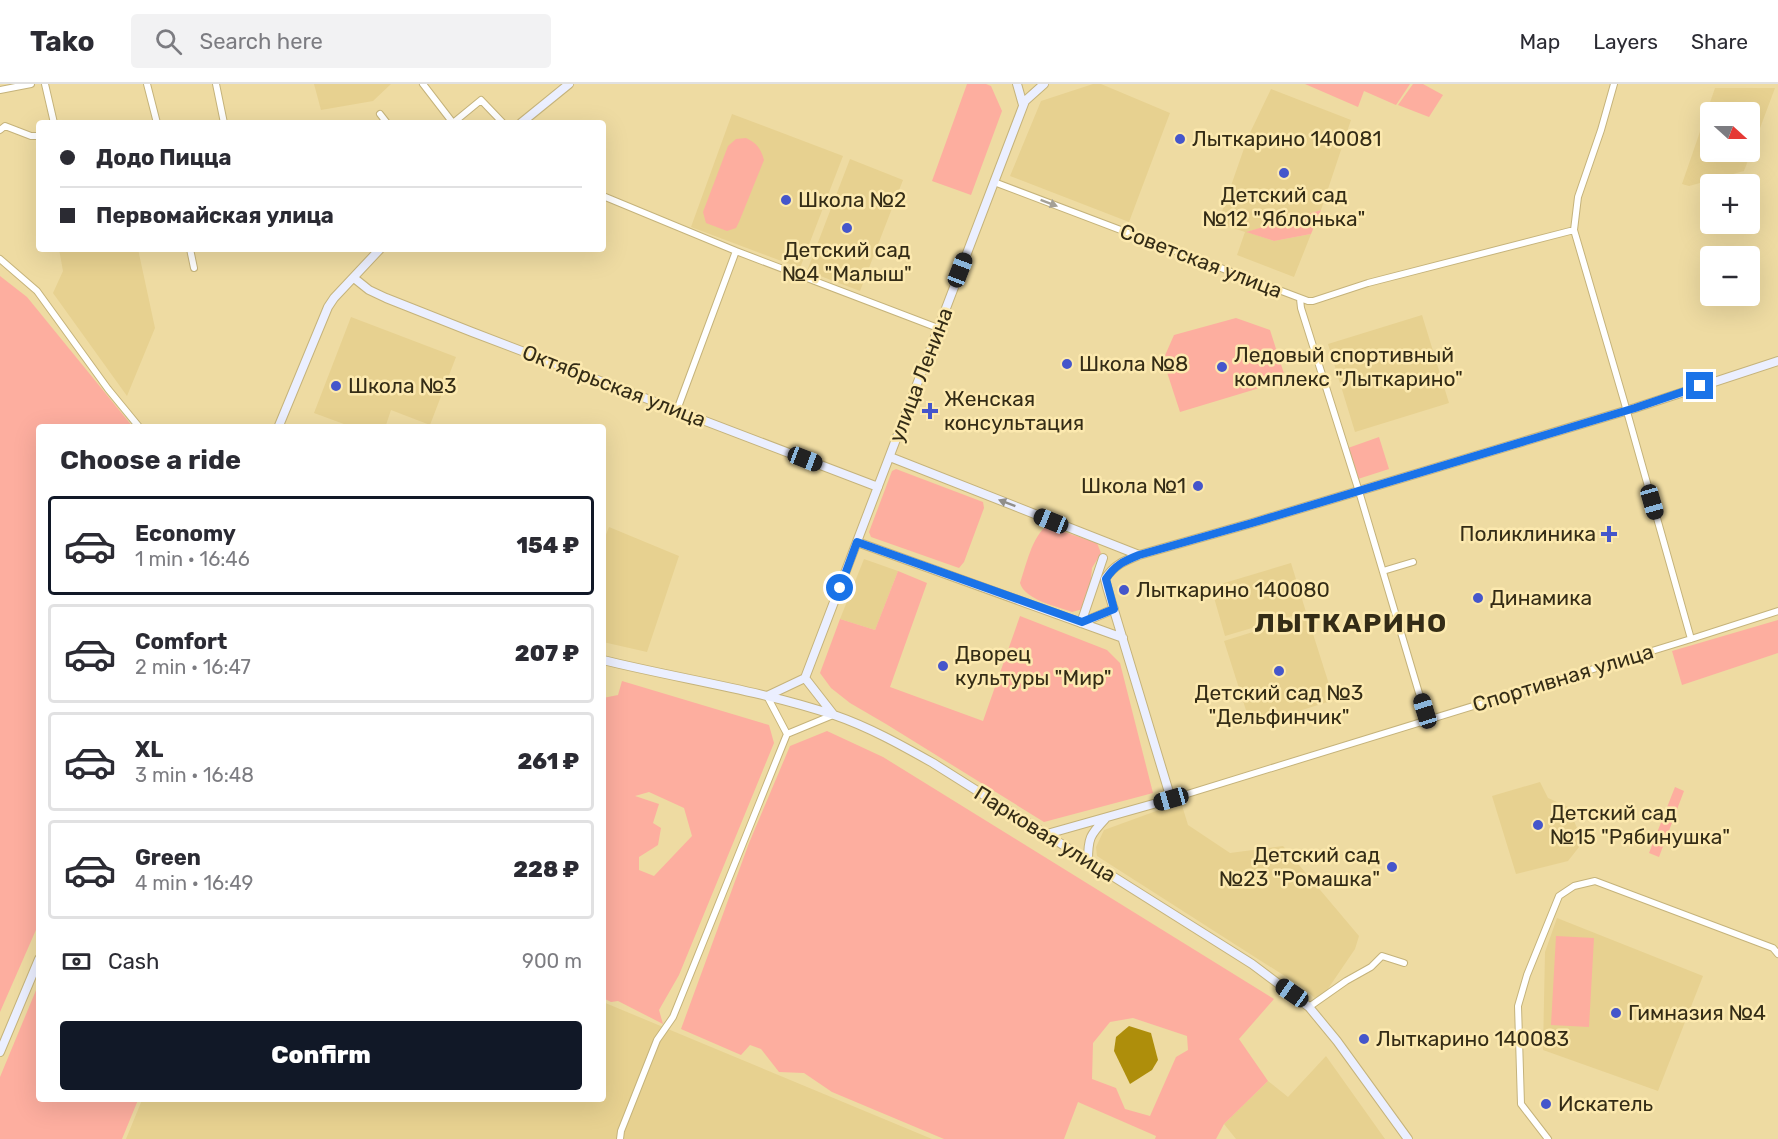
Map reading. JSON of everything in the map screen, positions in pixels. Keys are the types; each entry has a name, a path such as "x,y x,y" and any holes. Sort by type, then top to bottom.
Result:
{"street":[{"path":"0,90 31,84"},
{"path":"45,84 53,120"},
{"path":"147,84 156,120"},
{"path":"216,84 223,120"},
{"path":"423,84 451,120"},
{"path":"525,120 569,84"},
{"path":"1017,84 1023,106"},
{"path":"1023,106 1025,101 1044,84"},
{"path":"1614,84 1578,196 1574,230 1691,639"},
{"path":"457,120 481,100 499,120"},
{"name":"улица Ленина","path":"805,678 1023,106"},
{"path":"380,114 385,120"},
{"path":"0,130 5,126 36,136"},
{"name":"Советская улица","path":"994,182 1300,299 1427,720"},
{"path":"606,197 736,251 938,328"},
{"path":"1300,299 1313,301 1368,283 1574,230"},
{"path":"677,410 736,251"},
{"path":"191,252 195,268"},
{"path":"280,424 328,308 334,298 377,252"},
{"path":"0,259 37,291 108,389 137,424"},
{"name":"Октябрьская улица","path":"354,278 369,290 397,302 878,487"},
{"path":"1106,583 1113,568 1139,555 1626,410 1778,361"},
{"path":"890,458 1139,555"},
{"path":"1101,541 1106,583 1171,799"},
{"path":"857,542 1123,638"},
{"path":"1082,622 1103,558"},
{"path":"1383,571 1413,562"},
{"path":"1082,622 1114,609"},
{"name":"Спортивная улица","path":"1047,834 1171,799 1778,611"},
{"name":"Парковая улица","path":"606,661 767,696 833,715 886,737 933,763 1252,964 1309,1007 1337,1041 1408,1139"},
{"path":"620,1139 621,1131 657,1040 673,1017 787,734 833,715 805,678 767,696 787,734"},
{"path":"1088,861 1091,834 1106,818"},
{"path":"1548,1139 1521,1104 1518,1006 1527,975 1559,896 1574,886 1595,881 1773,948 1778,954"},
{"path":"1309,1007 1371,967 1382,956 1404,963"},
{"path":"0,1052 36,966"}],"shaded area":[{"path":"314,84 391,84 373,101 321,110"},
{"path":"967,84 991,86 1002,111 971,195 932,181"},
{"path":"1093,84 1101,84 1170,113 1129,222 1010,176 1041,101"},
{"path":"1305,84 1410,84 1396,105 1364,91 1358,107"},
{"path":"1413,84 1423,84 1443,95 1429,117 1398,105"},
{"path":"1715,88 1775,88 1760,128 1760,102 1710,102"},
{"name":"Детский сад №12 \"Яблонька\"","path":"1271,89 1351,120 1321,210 1247,232 1274,241 1311,234 1294,277 1237,255 1245,232 1218,223 1248,137"},
{"path":"732,114 843,156 800,268 691,227"},
{"path":"1700,132 1700,162 1747,162 1744,171 1733,174 1700,174 1700,183 1689,186 1682,184"},
{"path":"746,138 758,147 764,160 736,228 727,231 706,223 703,212 728,146 736,139"},
{"path":"850,159 903,180 860,291 807,271"},
{"path":"1321,210 1311,234 1274,241 1246,232"},
{"path":"60,252 139,252 155,328 127,396 53,293 63,271"},
{"path":"0,276 27,297 131,424 36,424 36,930 0,1012"},
{"path":"1422,315 1449,403 1355,432 1328,344"},
{"path":"351,317 456,357 430,424 391,410 386,424 344,424 314,413"},
{"path":"1236,318 1270,330 1286,380 1180,412 1163,360 1174,335"},
{"path":"1379,437 1389,469 1358,479 1348,448"},
{"path":"896,469 983,502 984,508 964,562 959,568 871,537 869,532 892,471"},
{"path":"1047,526 1097,543 1101,553 1092,568 1089,600 1083,609 1072,612 1042,602 1028,594 1020,583 1033,544"},
{"path":"609,527 679,556 647,652 606,643 606,534"},
{"path":"864,559 898,571 875,630 840,619"},
{"path":"1291,563 1306,612 1225,636 1211,587"},
{"path":"898,571 927,583 890,687 983,721 1020,616 1107,650 1120,663 1153,793 1044,822 850,703 831,688 820,673 840,619 875,630"},
{"name":"Детский сад №3 \"Дельфинчик\"","path":"1307,615 1334,700 1251,726 1224,641"},
{"path":"1778,620 1778,653 1682,685 1672,651"},
{"path":"622,681 769,725 774,743 679,975 659,1010 663,1024 618,1001 611,1002 606,1000 606,697 618,695","holes":["649,792 684,808 692,836 654,876 639,870 639,857 658,845 661,828 653,823 659,804 635,796"]},
{"path":"827,731 883,757 1274,999 1239,1039 1268,1081 1224,1124 1216,1139 1155,1139 1156,1136 1078,1102 1064,1139 944,1139 832,1092 804,1073 779,1072 761,1049 750,1045 741,1055 681,1029 749,843 790,746","holes":["1133,1018 1187,1036 1188,1050 1176,1057 1150,1116 1125,1109 1116,1088 1092,1079 1093,1043 1110,1022"]},
{"name":"Детский сад №15 \"Рябинушка\"","path":"1540,782 1548,798 1568,807 1583,842 1568,861 1516,874 1492,796"},
{"path":"1675,787 1684,791 1659,857 1649,853"},
{"path":"1181,802 1188,825 1230,853 1283,846 1359,936 1355,949 1319,1002 1305,989 1097,856 1096,847 1104,830"},
{"name":"Гимназия №4","path":"1557,918 1703,976 1658,1091 1543,1050 1545,952"},
{"path":"1556,936 1594,938 1589,1027 1551,1025"},
{"path":"36,990 36,1102 137,1102 122,1139 0,1139 0,1077"},
{"path":"606,1003 932,1139 126,1139 141,1102 606,1102"},
{"path":"1129,1026 1151,1033 1158,1060 1152,1070 1130,1084 1114,1051 1116,1037"},
{"path":"1326,1056 1385,1139 1236,1139 1224,1124 1268,1081 1288,1097"}],"place":[{"name":"Лыткарино 140081","path":"1180,139"},
{"name":"Детский сад №12 \"Яблонька\"","path":"1284,173"},
{"name":"Школа №2","path":"786,200"},
{"name":"Детский сад №4 \"Малыш\"","path":"847,228"},
{"name":"Школа №8","path":"1067,364"},
{"name":"Ледовый спортивный комплекс \"Лыткарино\"","path":"1222,367"},
{"name":"Школа №3","path":"336,386"},
{"name":"Женская консультация","path":"930,411"},
{"name":"Школа №1","path":"1198,486"},
{"name":"Поликлиника","path":"1609,534"},
{"name":"Лыткарино 140080","path":"1124,590"},
{"name":"Динамика","path":"1478,598"},
{"name":"Дворец культуры \"Мир\"","path":"943,666"},
{"name":"Детский сад №3 \"Дельфинчик\"","path":"1279,671"},
{"name":"Детский сад №15 \"Рябинушка\"","path":"1538,825"},
{"name":"Детский сад №23 \"Ромашка\"","path":"1392,867"},
{"name":"Гимназия №4","path":"1616,1013"},
{"name":"Лыткарино 140083","path":"1364,1039"},
{"name":"Искатель","path":"1546,1104"}],"district":[{"name":"ЛЫТКАРИНО","path":"1351,623"}],"route":[{"path":"840,588 857,542 1082,622 1114,609 1106,579 1113,568 1139,555 1635,408 1700,386"}]}
